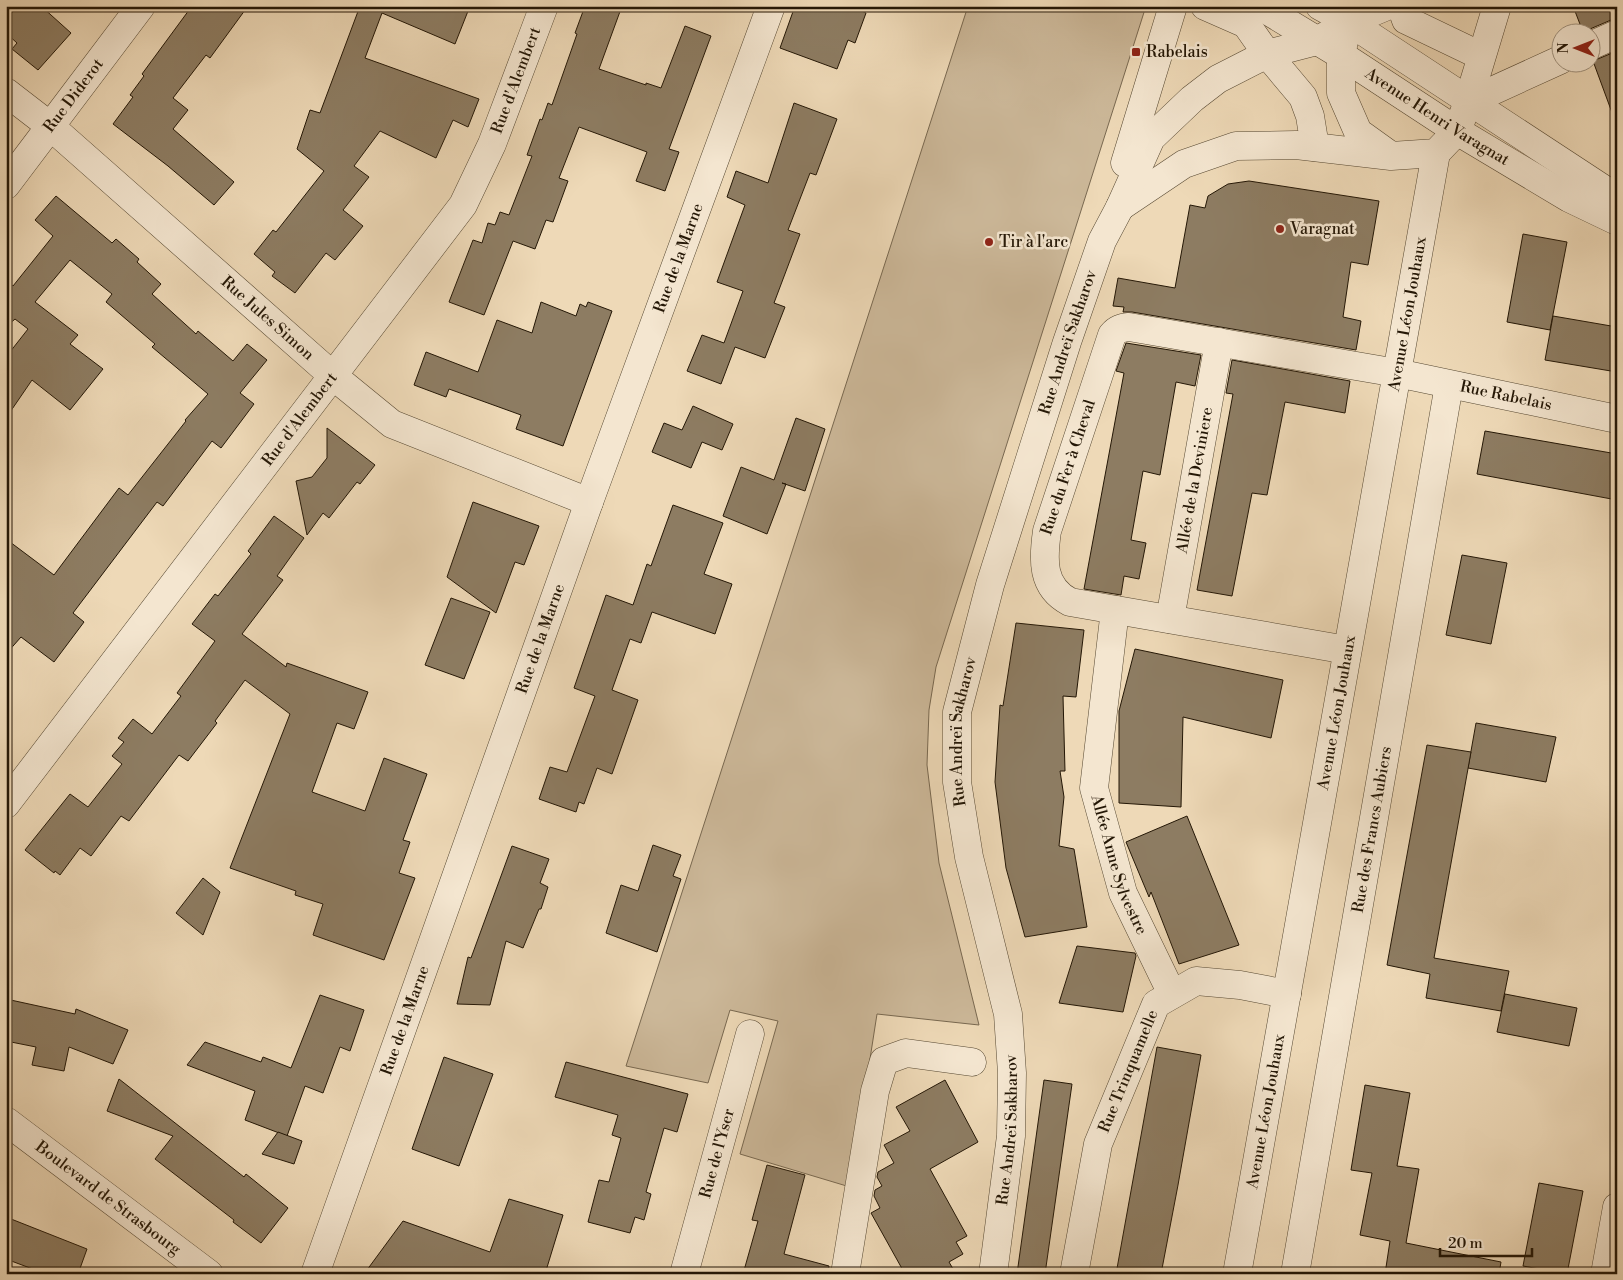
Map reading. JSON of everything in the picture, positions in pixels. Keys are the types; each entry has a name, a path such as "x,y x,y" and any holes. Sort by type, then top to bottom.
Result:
{"street":[{"name":"Rue Diderot","path":"6,185 141,6"},
{"name":"Rue d'Alembert","path":"6,804 463,204 492,144 544,6"},
{"name":"Rue de la Marne","path":"315,1274 589,502 772,6"},
{"path":"1102,241 1173,6"},
{"name":"Avenue Henri Varagnat","path":"1206,6 1257,11 1317,41 1457,130 1569,198 1617,220"},
{"name":"Avenue Henri Varagnat","path":"1320,6 1349,22 1468,102 1617,198"},
{"name":"Rue Andreï Sakharov","path":"993,1274 1011,1136 1012,1073 1008,1014 967,848 957,782 957,712 993,576 1067,342 1102,241 1120,207 1151,138 1192,99 1218,79 1267,54 1317,41 1349,22 1388,6"},
{"path":"1401,6 1406,20 1481,56"},
{"path":"1436,153 1457,130 1468,102 1497,6"},
{"path":"1257,11 1267,54 1303,98 1310,116 1315,147"},
{"path":"1341,93 1341,55 1349,22"},
{"path":"1600,42 1617,34"},
{"path":"1317,41 1358,132 1391,156"},
{"path":"1468,102 1550,65"},
{"name":"Rue Jules Simon","path":"6,92 50,126 332,375 392,424 589,502"},
{"name":"Rue Andreï Sakharov","path":"1120,207 1184,164 1236,146 1296,145 1391,156 1436,153"},
{"name":"Avenue Léon Jouhaux","path":"1237,1274 1436,153"},
{"name":"Rue du Fer à Cheval","path":"1347,650 1070,602 1059,596 1050,581 1044,562 1047,532 1112,335 1119,328 1129,327 1397,373"},
{"name":"Allée de la Deviniere","path":"1170,619 1219,342"},
{"name":"Rue Rabelais","path":"1397,373 1617,419"},
{"name":"Rue des Francs Aubiers","path":"1295,1274 1449,385"},
{"name":"Allée Anne Sylvestre","path":"1115,610 1094,788 1123,893 1172,994"},
{"name":"Rue Trinquamelle","path":"1074,1274 1098,1144 1156,1004 1196,981 1240,985 1287,994"},
{"name":"Rue de l'Yser","path":"684,1274 750,1034"},
{"path":"845,1274 875,1091 884,1061 906,1053 972,1062"},
{"name":"Boulevard de Strasbourg","path":"6,1120 210,1274"},
{"path":"1605,1274 1617,1207"}],"shaded area":[{"path":"968,6 1146,6 936,667 929,710 927,765 939,863 979,1025 877,1014 850,1187 740,1154 778,1021 730,1010 708,1083 626,1066"}],"building":[{"path":"6,6 41,6 71,33 38,70 12,49 17,43 6,33"},
{"path":"192,6 248,6 210,58 206,55 173,98 188,110 173,129 234,182 214,205 168,166 113,124 133,97 130,95 144,76 142,74"},
{"path":"360,6 470,6 455,44 382,13 365,58 479,99 468,127 453,120 436,158 380,131 354,166 369,177 343,210 363,226 335,260 326,253 295,293 272,276 275,272 254,254 273,230 276,232 324,171 297,149 310,110 320,113"},
{"path":"585,6 622,6 599,69 646,85 646,83 661,88 685,26 711,36 669,149 679,152 665,191 636,181 647,152 579,127 559,178 568,181 553,222 546,220 535,249 513,241 484,315 449,302 473,240 482,243 488,223 495,225 500,212 509,215 532,156 527,155 540,119 542,120 548,103 552,105"},
{"path":"795,6 863,6 862,11 866,13 855,43 848,40 837,69 780,48"},
{"path":"1573,6 1617,6 1617,19 1600,25 1600,22 1579,22"},
{"path":"1617,51 1617,117 1614,118 1597,72 1600,72 1600,58"},
{"path":"794,103 837,119 816,175 810,173 788,230 800,234 774,303 785,307 765,358 735,347 721,384 687,371 702,335 724,343 743,291 717,282 745,205 727,197 736,171 768,183"},
{"path":"1249,181 1379,201 1368,265 1351,262 1343,317 1361,321 1356,350 1123,312 1124,307 1113,306 1118,278 1175,288 1190,205 1205,208 1208,196 1228,184"},
{"path":"56,196 112,243 116,239 139,259 137,262 161,284 152,294 196,334 198,331 233,361 247,344 267,360 240,393 254,404 221,448 212,441 163,506 157,502 73,613 84,622 54,662 21,637 6,654 6,539 54,575 119,488 128,495 185,420 208,394 152,347 155,344 106,302 112,294 70,260 35,302 78,335 70,344 103,369 70,410 32,380 6,418 6,357 28,329 15,319 6,327 6,280 13,286 53,236 35,220"},
{"path":"1523,234 1567,242 1550,330 1507,322"},
{"path":"541,302 576,316 580,304 586,307 588,302 612,311 563,446 516,429 521,415 449,389 446,397 414,385 426,352 478,372 497,320 532,333"},
{"path":"1553,316 1617,327 1617,372 1545,360"},
{"path":"1126,343 1201,355 1195,386 1176,382 1160,475 1143,471 1131,540 1146,543 1139,579 1124,576 1121,595 1084,589 1124,373 1116,371"},
{"path":"1232,360 1350,381 1345,413 1285,402 1267,495 1252,493 1232,596 1197,590 1233,394 1226,393"},
{"path":"693,406 733,424 722,450 702,442 691,468 652,452 664,423 682,430"},
{"path":"796,418 825,429 805,491 786,484 767,534 723,516 741,467 774,480"},
{"path":"327,428 375,465 360,484 357,482 329,518 323,513 307,535 296,481 312,477 327,458"},
{"path":"1485,431 1617,454 1617,500 1477,474"},
{"path":"473,502 539,526 524,565 515,562 496,613 447,577"},
{"path":"673,505 723,523 704,574 732,584 715,634 652,612 641,643 630,639 612,690 638,700 612,774 597,768 584,804 579,802 576,812 539,799 550,767 567,772 595,696 574,688 606,595 633,605 647,564 651,566"},
{"path":"274,516 304,538 277,576 283,580 242,634 286,667 287,663 368,692 354,729 337,723 312,792 365,811 384,758 427,774 403,840 410,842 399,873 415,878 384,960 313,935 323,904 295,895 296,891 230,868 290,714 245,680 215,721 217,723 188,761 179,755 129,821 121,816 91,856 80,848 60,875 55,871 54,873 25,850 70,794 88,807 122,764 112,756 124,742 118,738 133,719 152,734 181,696 177,693 215,641 192,624 215,594 218,596 251,554 248,551"},
{"path":"1462,555 1507,563 1491,644 1446,635"},
{"path":"451,598 490,612 464,679 425,665"},
{"path":"1016,623 1084,630 1076,697 1063,696 1065,771 1060,771 1064,797 1059,846 1074,849 1087,927 1025,937 1006,868 995,782 1000,705 1003,706"},
{"path":"1135,649 1283,680 1271,738 1183,717 1181,807 1119,803 1119,711"},
{"path":"1476,723 1556,737 1546,782 1468,768"},
{"path":"1427,745 1471,752 1434,958 1509,971 1501,1011 1426,998 1430,974 1387,965"},
{"path":"1187,816 1239,945 1179,964 1151,892 1149,897 1126,842"},
{"path":"653,845 681,855 673,876 681,879 657,952 606,933 621,885 638,891"},
{"path":"512,846 549,859 540,883 548,887 541,909 539,909 523,948 506,941 490,1005 457,1004 468,957 471,958"},
{"path":"203,878 220,892 203,935 176,913"},
{"path":"1077,946 1135,953 1136,956 1123,1012 1059,1003"},
{"path":"1505,994 1577,1008 1569,1046 1497,1032"},
{"path":"320,995 364,1010 350,1051 340,1047 323,1093 305,1086 287,1136 245,1120 255,1091 187,1065 205,1042 261,1062 263,1057 291,1068"},
{"path":"6,999 75,1014 76,1009 128,1030 113,1064 69,1047 64,1071 32,1065 36,1047 6,1041"},
{"path":"1157,1047 1201,1055 1178,1185 1161,1274 1116,1274"},
{"path":"444,1057 493,1074 459,1166 412,1149"},
{"path":"566,1062 688,1094 677,1132 664,1128 646,1192 651,1194 644,1220 635,1217 630,1233 588,1222 599,1180 609,1182 621,1138 612,1135 618,1115 555,1097"},
{"path":"119,1079 244,1177 246,1174 288,1208 261,1243 155,1159 173,1136 107,1111"},
{"path":"945,1080 978,1142 930,1169 967,1236 956,1242 963,1254 949,1262 956,1274 905,1274 871,1213 880,1208 874,1196 875,1190 882,1186 877,1177 878,1172 894,1163 884,1145 910,1131 896,1107"},
{"path":"1044,1080 1072,1084 1045,1274 1017,1274"},
{"path":"1365,1085 1410,1093 1397,1166 1419,1169 1406,1243 1501,1262 1499,1274 1385,1274 1390,1241 1360,1235 1372,1173 1351,1170"},
{"path":"278,1132 302,1141 294,1164 262,1154"},
{"path":"767,1165 805,1175 784,1254 829,1266 828,1274 743,1274 758,1221 752,1220"},
{"path":"1539,1183 1583,1191 1567,1274 1523,1266"},
{"path":"509,1199 563,1215 545,1274 364,1274 403,1221 490,1252"},
{"path":"6,1217 87,1249 78,1274 46,1274 6,1259"}],"place":[{"name":"Rabelais","path":"1136,52"},
{"name":"Varagnat","path":"1280,229"},
{"name":"Tir à l'arc","path":"989,242"}]}
